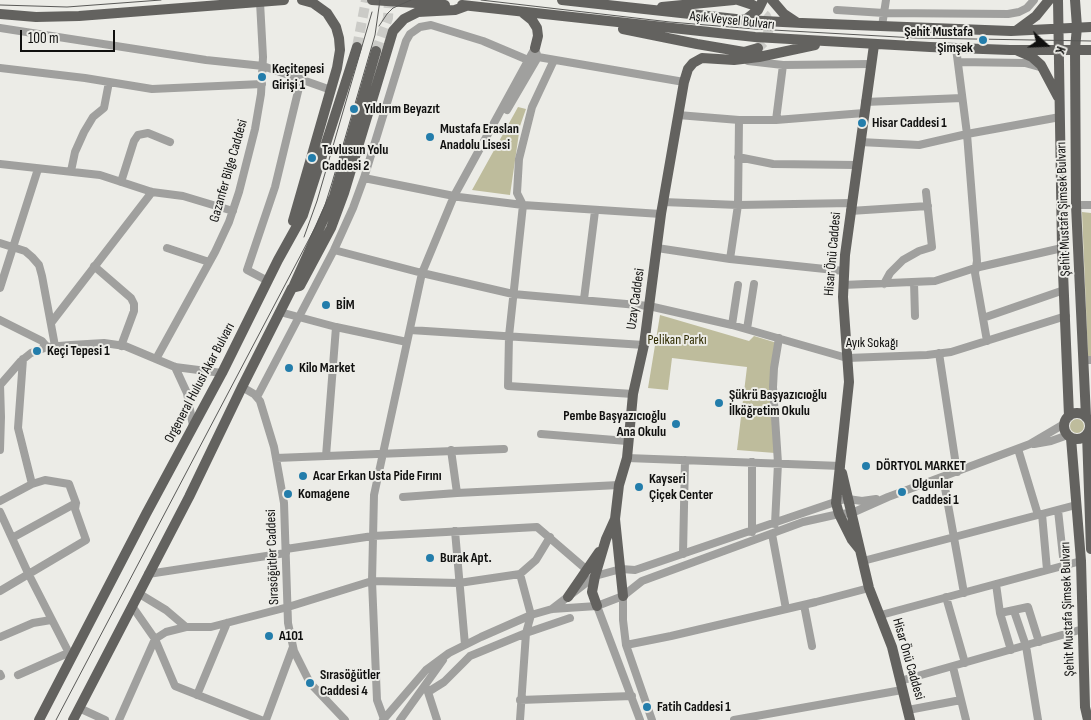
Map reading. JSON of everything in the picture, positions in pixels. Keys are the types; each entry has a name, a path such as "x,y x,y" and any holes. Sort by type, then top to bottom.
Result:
{"main road":[{"path":"0,14 36,17 79,16 284,0"},
{"path":"278,260 296,214 337,68 340,50 336,27 327,13 313,3 302,0"},
{"name":"Aşık Veysel Bulvarı","path":"372,0 466,6 755,37 874,45 1010,50 1091,50"},
{"name":"Aşık Veysel Bulvarı","path":"562,0 745,20 802,23 1016,30 1091,27"},
{"path":"638,9 734,0"},
{"path":"738,0 758,3 758,10 745,20"},
{"path":"772,0 789,18 802,23"},
{"path":"1016,30 1036,16 1049,0"},
{"name":"Şehit Mustafa Şimsek Bulvarı","path":"1058,0 1062,248 1066,316 1066,420"},
{"name":"Şehit Mustafa Şimsek Bulvarı","path":"1075,0 1077,27 1075,49 1076,205 1087,360 1091,549"},
{"path":"292,288 300,286 336,214 393,31 404,19 418,12 455,10 466,6"},
{"path":"521,12 529,17 537,28 536,53"},
{"path":"571,17 744,52 758,48"},
{"path":"684,82 688,69 693,63 702,58 734,60 760,57 829,42"},
{"name":"Hisar Önü Caddesi","path":"860,550 852,540 839,514 836,503 849,382 844,320 844,270 856,165 874,45"},
{"name":"Orgeneral Hulusi Akar Bulvarı","path":"39,720 70,655 194,426 278,260 303,215 357,47"},
{"path":"1010,50 1026,54 1036,61 1043,68 1060,100"},
{"path":"73,720 189,497 292,288 334,196 376,51"},
{"name":"Uzay Caddesi","path":"623,596 615,519 619,485 627,458 634,394 644,346 660,214 684,82"},
{"path":"1076,413 1089,424 1078,439 1069,436 1064,429 1066,420 1076,413"},
{"name":"Şehit Mustafa Şimsek Bulvarı","path":"1069,436 1081,561 1085,707 1088,720"},
{"name":"Hisar Önü Caddesi","path":"841,466 869,588 892,647 909,715"},
{"name":"Uzay Caddesi","path":"597,606 592,592 591,573 615,519"},
{"path":"568,596 591,573"}],"street":[{"path":"882,26 886,0"},
{"path":"837,10 884,13 1008,14 1027,8 1034,0"},
{"name":"Gazanfer Bilge Caddesi","path":"156,359 209,262 233,211 255,129 262,84 260,2"},
{"path":"242,387 257,397 334,250 364,178 406,41 413,31 420,27 431,25 483,41 528,60"},
{"path":"0,28 206,60 263,66 331,90"},
{"path":"956,48 967,134 977,261 975,268 987,341"},
{"path":"536,53 554,60 684,82"},
{"path":"383,720 377,700 372,581 374,496 422,273 456,197 528,60 536,53"},
{"path":"456,197 536,53"},
{"path":"554,60 532,107 517,170 517,193 523,205 509,336 508,386 634,394"},
{"path":"734,60 783,65 871,64"},
{"path":"958,62 1025,63 1043,68"},
{"path":"776,120 783,65"},
{"path":"0,68 152,89 262,84"},
{"path":"268,281 247,270 275,187 301,79"},
{"path":"71,171 75,152 84,132 93,117 104,108 110,82"},
{"path":"865,102 962,98"},
{"path":"678,115 739,120 776,120 864,113"},
{"path":"860,142 919,145 1060,117"},
{"path":"730,259 738,205 739,120"},
{"path":"121,182 134,141 138,135 148,133 170,142"},
{"path":"738,157 772,164 856,165"},
{"path":"0,164 100,175 152,192 183,196 233,211"},
{"path":"0,288 38,169"},
{"path":"364,178 456,197 523,205 660,214"},
{"path":"51,323 152,192"},
{"path":"884,284 890,273 903,260 919,251 932,247 926,192"},
{"path":"663,202 851,207 928,206"},
{"path":"1076,205 1091,205"},
{"path":"584,299 595,211"},
{"path":"0,243 29,254 39,265 51,323 51,346"},
{"path":"167,248 209,262"},
{"path":"657,248 730,259 844,270"},
{"path":"843,285 935,281 975,268 1062,248"},
{"name":"Ayık Sokağı","path":"334,250 514,294 649,306 732,325 847,358 939,354 963,349 1066,316"},
{"path":"94,266 131,298 134,304 134,311 121,346"},
{"path":"914,282 915,316"},
{"path":"747,329 754,284"},
{"path":"732,325 738,285"},
{"path":"983,318 1064,290"},
{"path":"280,312 336,327 407,342"},
{"path":"0,320 51,346"},
{"path":"326,456 336,327"},
{"path":"410,330 644,346"},
{"path":"775,524 778,463 773,387 779,338"},
{"path":"0,450 0,384 23,359 51,346 104,343 121,346 175,366 222,373"},
{"path":"939,354 957,472"},
{"path":"23,359 18,428 32,484"},
{"path":"175,366 187,393 194,426"},
{"name":"Sırasöğütler Caddesi","path":"257,397 262,406 276,458 284,503 288,623 293,648 301,668 310,683 345,720"},
{"path":"383,720 426,670 449,653 531,615 552,609 597,606 623,596 642,581 803,522 852,513 888,497 1018,449 1030,444 1066,420"},
{"path":"542,434 628,442"},
{"path":"1030,444 1069,436"},
{"path":"276,458 504,449"},
{"path":"1018,449 1040,514 1048,570"},
{"path":"451,450 457,493"},
{"path":"627,458 841,466"},
{"path":"683,554 685,460"},
{"path":"752,462 752,532"},
{"path":"943,477 964,593"},
{"path":"0,501 32,484 45,480 69,484 76,503 75,510 86,540 0,591"},
{"path":"403,498 457,493 619,485"},
{"path":"148,574 372,536 537,527 591,573 635,570 848,499 862,501 888,497"},
{"path":"12,538 76,503"},
{"path":"863,561 1076,505"},
{"path":"1058,510 1064,566"},
{"path":"1,516 70,655 18,675"},
{"path":"454,531 465,644"},
{"path":"772,534 786,609"},
{"path":"119,720 154,639 170,630 186,627 211,627 288,607 372,581 459,583 520,574 536,560 550,537"},
{"path":"881,615 1081,561"},
{"path":"520,574 531,615 526,633 520,720"},
{"path":"996,584 1000,613 1011,650"},
{"path":"626,645 804,605 869,588"},
{"path":"138,594 166,610 186,627"},
{"path":"552,609 568,596"},
{"path":"623,596 626,645 652,720"},
{"path":"946,597 965,663"},
{"path":"804,605 812,646"},
{"path":"132,606 154,639 175,686 261,720"},
{"path":"597,606 640,720"},
{"path":"1000,613 1028,607 1039,642"},
{"path":"1014,611 1026,646 1038,720"},
{"path":"428,692 444,682 470,656 526,633 570,618"},
{"path":"0,637 33,623 51,620"},
{"path":"196,694 227,623"},
{"path":"734,720 782,716 901,685 953,666 1083,629"},
{"path":"266,720 293,648"},
{"path":"400,720 449,653"},
{"path":"953,666 966,720"},
{"path":"426,682 438,720"},
{"path":"520,700 632,696"},
{"path":"909,715 961,700"},
{"path":"79,708 105,720"},
{"path":"237,720 240,712"}],"green space":[{"path":"518,107 526,109 520,126 510,195 472,190"},
{"path":"1082,212 1091,213 1091,357 1088,356"},
{"name":"Pelikan Parkı","path":"660,315 749,341 754,336 777,343 775,453 737,450 747,367 672,358 668,390 648,388"},
{"path":"1074,419 1080,419 1084,426 1080,433 1074,433 1070,429 1070,423"}],"tunnel":[{"path":"357,47 366,0"},
{"path":"376,51 388,18 389,0"},
{"path":"753,5 766,16 769,24 764,42 758,48"}],"tram line":[{"path":"0,5 67,7 161,0"},
{"path":"56,720 316,226 332,183 375,35 380,0"},
{"path":"379,26 393,8 411,0"},
{"path":"481,0 670,22 755,29 916,38 1091,41"},
{"path":"304,237 317,201 372,12"}],"place":[{"name":"Şehit Mustafa Şimşek","path":"983,40"},
{"name":"Keçitepesi Girişi 1","path":"262,77"},
{"name":"Yıldırım Beyazıt","path":"354,109"},
{"name":"Hisar Caddesi 1","path":"862,123"},
{"name":"Mustafa Eraslan Anadolu Lisesi","path":"430,137"},
{"name":"Tavlusun Yolu Caddesi 2","path":"312,158"},
{"name":"BİM","path":"326,305"},
{"name":"Keçi Tepesi 1","path":"37,351"},
{"name":"Kilo Market","path":"289,368"},
{"name":"Şükrü Başyazıcıoğlu İlköğretim Okulu","path":"719,403"},
{"name":"Pembe Başyazıcıoğlu Ana Okulu","path":"676,424"},
{"name":"DÖRTYOL MARKET","path":"866,466"},
{"name":"Acar Erkan Usta Pide Fırını","path":"303,476"},
{"name":"Kayseri Çiçek Center","path":"639,487"},
{"name":"Olgunlar Caddesi 1","path":"902,492"},
{"name":"Komagene","path":"288,494"},
{"name":"Burak Apt.","path":"430,558"},
{"name":"A101","path":"269,636"},
{"name":"Sırasöğütler Caddesi 4","path":"310,683"},
{"name":"Fatih Caddesi 1","path":"647,707"}]}
